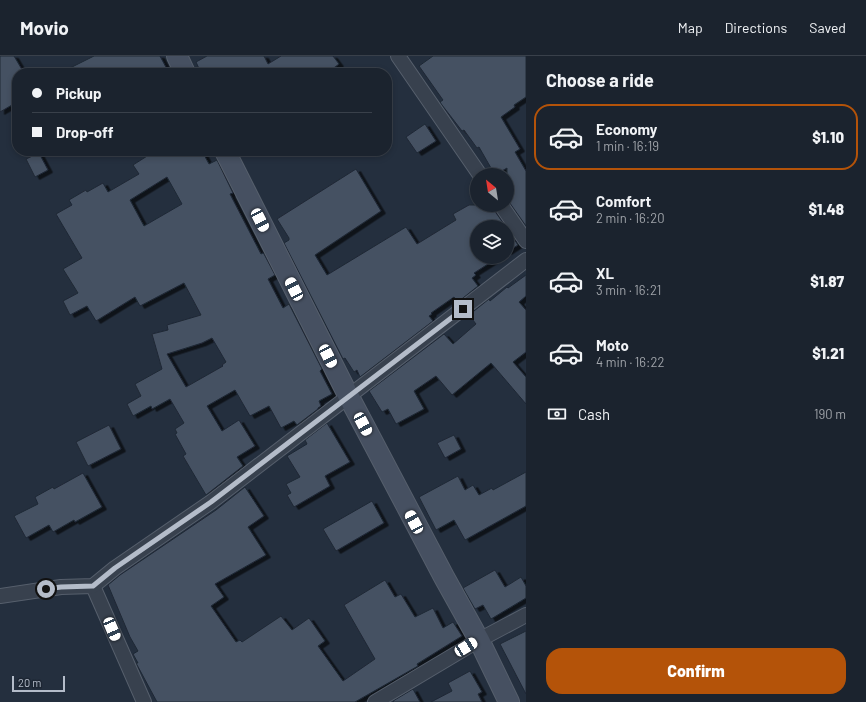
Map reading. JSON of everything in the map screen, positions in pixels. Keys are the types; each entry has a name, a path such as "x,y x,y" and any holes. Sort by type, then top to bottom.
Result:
{"street":[{"path":"398,56 475,168"},
{"path":"228,156 349,397 444,577 480,640 509,702"},
{"path":"506,212 526,241"},
{"path":"0,596 61,587 93,586 115,568 211,502 526,260"},
{"path":"93,586 144,702"},
{"path":"375,702 526,614"}],"building":[{"path":"0,56 14,56 21,68 12,68 12,105 0,112"},
{"path":"94,56 160,56 166,68 70,68"},
{"path":"207,56 264,56 268,64 281,56 333,56 339,64 334,68 199,68 196,62"},
{"path":"433,56 526,56 526,97 514,105 515,107 501,117 520,149 515,152 526,171 526,226 514,209 514,168 491,168 479,147 477,148 464,130 462,131 442,105 440,102 443,100 419,66"},
{"path":"425,124 436,141 417,153 406,137"},
{"path":"32,156 41,156 48,170 35,177 26,159"},
{"path":"147,156 205,156 209,164 217,160 233,193 230,194 261,254 264,254 275,275 268,279 283,308 289,304 322,369 320,371 332,394 319,401 321,406 297,425 294,421 281,428 269,406 250,416 235,390 207,406 222,431 239,420 255,446 237,457 243,466 206,495 183,456 186,454 175,434 177,433 175,429 184,423 170,399 152,409 151,406 133,416 127,404 141,396 135,384 162,369 152,334 168,330 167,325 201,315 184,283 140,306 135,297 96,321 87,306 70,315 63,301 78,293 63,269 82,258 56,214 72,205 69,200 86,190 87,192 103,183 108,192 139,174 133,165","holes":["167,177 182,204 144,226 130,200","212,338 226,362 222,365 223,366 186,387 167,354 202,343"]},
{"path":"356,169 381,211 315,255 327,275 406,227 417,244 456,220 453,214 469,205 470,212 495,212 501,220 470,220 470,264 488,264 474,273 476,275 472,278 478,286 458,302 454,297 431,313 432,314 429,316 433,321 360,377 357,370 354,372 345,358 343,359 284,243 289,240 289,238 277,219"},
{"path":"514,239 518,245 514,248"},
{"path":"526,275 526,296 519,302 526,310 526,352 513,362 526,377 526,404 491,363 452,395 436,376 414,391 424,409 396,424 388,409 382,412 369,391 444,334 453,344 476,324 469,315 489,299 490,301 507,287 508,288"},
{"path":"327,423 350,462 325,476 330,486 294,507 287,495 291,493 286,484 300,477 287,456 307,444 305,440"},
{"path":"109,425 121,449 88,466 76,442"},
{"path":"454,435 461,449 445,458 437,443"},
{"path":"526,472 526,506 465,540 454,520 436,530 419,497 458,476 465,490 473,485 479,495 492,488 493,490"},
{"path":"83,473 102,507 53,532 49,525 26,538 14,516 38,504 35,497 53,487 54,489"},
{"path":"245,487 264,516 248,527 266,555 215,584 224,597 211,606 236,642 240,640 242,642 281,616 292,630 309,618 325,641 318,646 343,681 375,659 344,605 385,580 395,597 401,594 415,617 433,608 443,628 453,622 462,636 417,664 418,666 355,702 157,702 136,663 138,663 133,654 138,651 130,637 108,585 120,575 216,510"},
{"path":"372,501 384,523 336,551 323,529"},
{"path":"495,570 505,587 521,577 526,586 526,598 491,619 483,605 475,609 463,588"},
{"path":"526,631 526,694 500,644"},
{"path":"470,671 482,692 478,694 482,702 431,702 452,691 448,683"},
{"path":"413,689 420,702 393,701"}],"route":[{"path":"46,589 93,586 115,568 211,502 463,309"}]}
